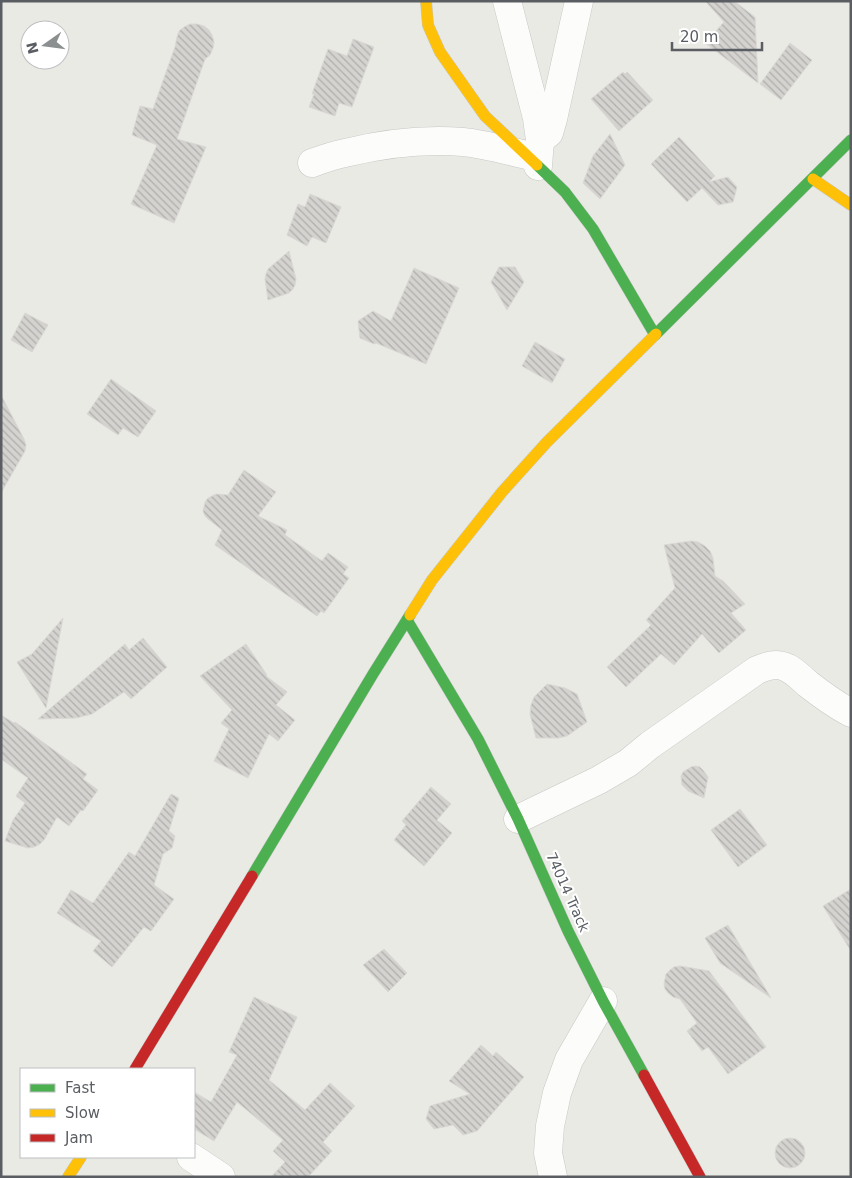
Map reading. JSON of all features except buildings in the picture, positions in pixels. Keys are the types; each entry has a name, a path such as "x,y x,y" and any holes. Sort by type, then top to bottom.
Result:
{"street":[{"path":"426,1 428,24 440,52 485,116 535,154 593,229 654,335"},
{"path":"507,1 537,118 535,154"},
{"path":"535,154 549,133 579,1"},
{"path":"136,1068 407,620 432,580 466,535 547,442 851,140"},
{"path":"312,163 344,153 385,145 427,142 462,142 535,154"},
{"path":"813,179 851,206"},
{"name":"74014 Track","path":"407,620 478,739 518,819 603,1002 700,1177"},
{"path":"518,819 599,780 628,762 757,670 771,665 783,666 794,672 837,705 851,713"},
{"path":"553,1177 548,1153 550,1126 556,1093 569,1060 603,1002"},
{"path":"68,1177 80,1158"},
{"path":"193,1158 222,1177"}],"traffic: fast":[{"path":"656,334 851,140"},
{"path":"537,165 565,192 593,229 655,335"},
{"path":"252,876 410,615"},
{"path":"407,620 478,739 518,819 568,931 603,1001 644,1075"}],"traffic: slow":[{"path":"426,1 428,25 440,52 485,116 537,165"},
{"path":"813,179 851,205"},
{"path":"410,615 432,580 502,492 547,442 656,334"},
{"path":"68,1177 80,1158"}],"traffic: jam":[{"path":"136,1068 252,876"},
{"path":"644,1075 700,1177"}]}
